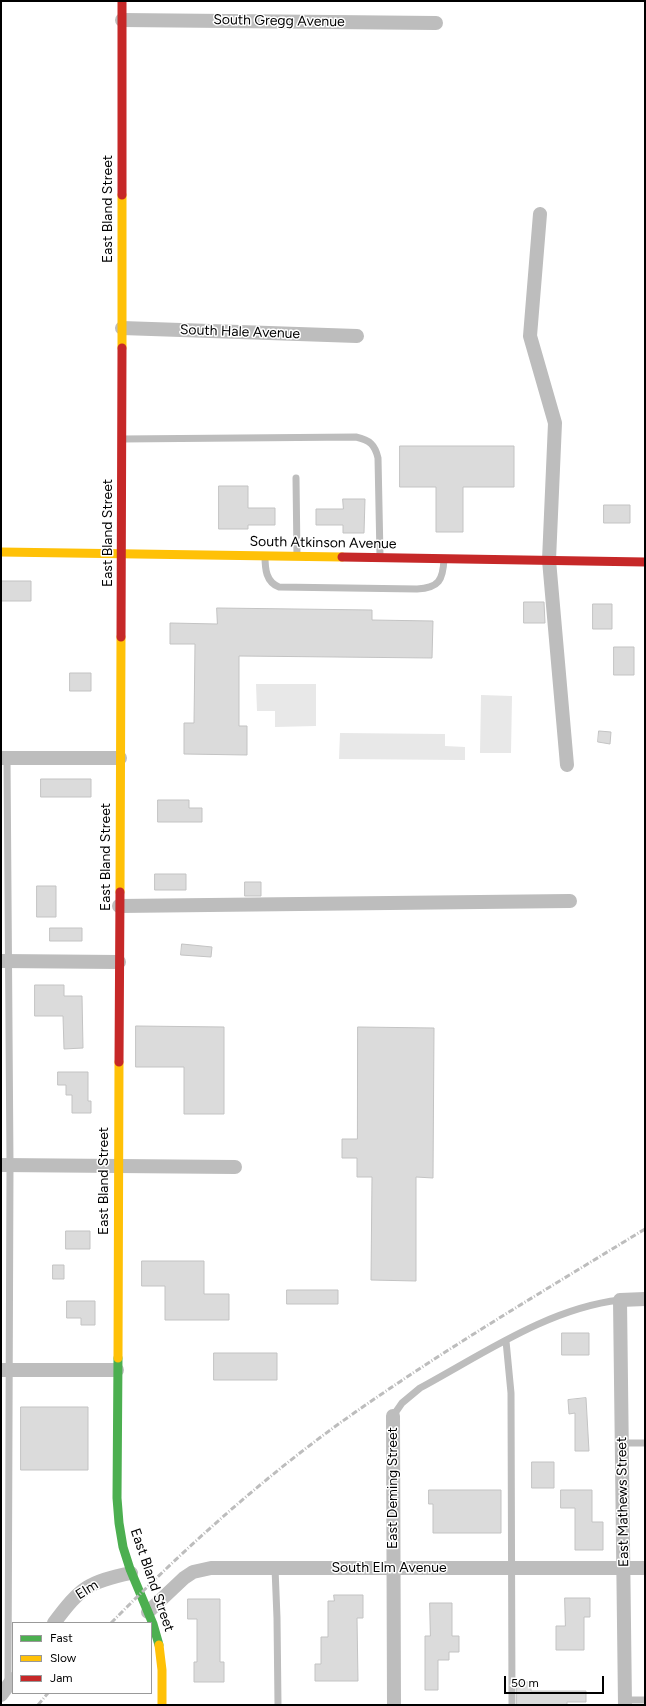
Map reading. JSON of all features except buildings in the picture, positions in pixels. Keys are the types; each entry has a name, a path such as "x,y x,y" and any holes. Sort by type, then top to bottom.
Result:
{"street":[{"name":"East Bland Street","path":"122,1 122,554 117,1517 120,1537 131,1573 154,1626 160,1651 162,1705"},
{"name":"South Gregg Avenue","path":"122,20 436,23"},
{"path":"540,214 530,336 555,423 549,560 567,765"},
{"name":"South Hale Avenue","path":"122,328 357,336"},
{"name":"South Atkinson Avenue","path":"1,552 645,562"},
{"path":"4,758 120,758"},
{"path":"119,906 570,900"},
{"path":"5,961 119,962"},
{"path":"6,1165 235,1167"},
{"path":"620,1300 645,1299"},
{"name":"East Mathews Street","path":"620,1300 624,1568 624,1702"},
{"path":"5,1370 117,1370"},
{"name":"East Deming Street","path":"393,1416 394,1705"},
{"name":"South Elm Avenue","path":"148,1612 193,1572 211,1568 645,1568"},
{"name":"Elm","path":"55,1622 71,1600 92,1584 131,1573"}],"lane":[{"path":"122,439 356,438 366,440 376,448 378,458 380,558"},
{"path":"296,478 297,556"},
{"path":"264,556 265,568 269,582 279,587 310,588 426,589 439,582 442,576 444,559"},
{"path":"4,758 5,961 9,1065 6,1165 9,1270 5,1370 7,1687"},
{"path":"1,1065 9,1065"},
{"path":"1,1270 9,1270"},
{"path":"393,1416 397,1408 420,1388 506,1341 565,1313 597,1303 620,1300"},
{"path":"506,1341 511,1393 512,1705"},
{"path":"622,1443 645,1443"},
{"path":"274,1568 277,1618 278,1705"},
{"path":"624,1702 645,1700"}],"shaded area":[{"path":"256,684 316,684 316,726 275,727 275,711 257,711"},
{"path":"481,695 512,696 511,753 480,753"},
{"path":"340,733 445,734 445,746 465,747 465,760 339,759"}],"railway":[{"path":"112,1622 221,1518 280,1469 340,1423 452,1347 645,1229"},
{"path":"38,1705 47,1694"}],"traffic: fast":[{"path":"118,1358 117,1498 119,1523 123,1547 130,1569 153,1624 159,1645"}],"traffic: slow":[{"path":"122,195 122,348"},
{"path":"1,552 342,557"},
{"path":"120,892 121,637"},
{"path":"118,1358 119,1062"},
{"path":"159,1645 162,1670 162,1705"}],"traffic: jam":[{"path":"122,1 122,195"},
{"path":"121,637 122,348"},
{"path":"342,557 645,562"},
{"path":"119,1062 120,892"}]}
